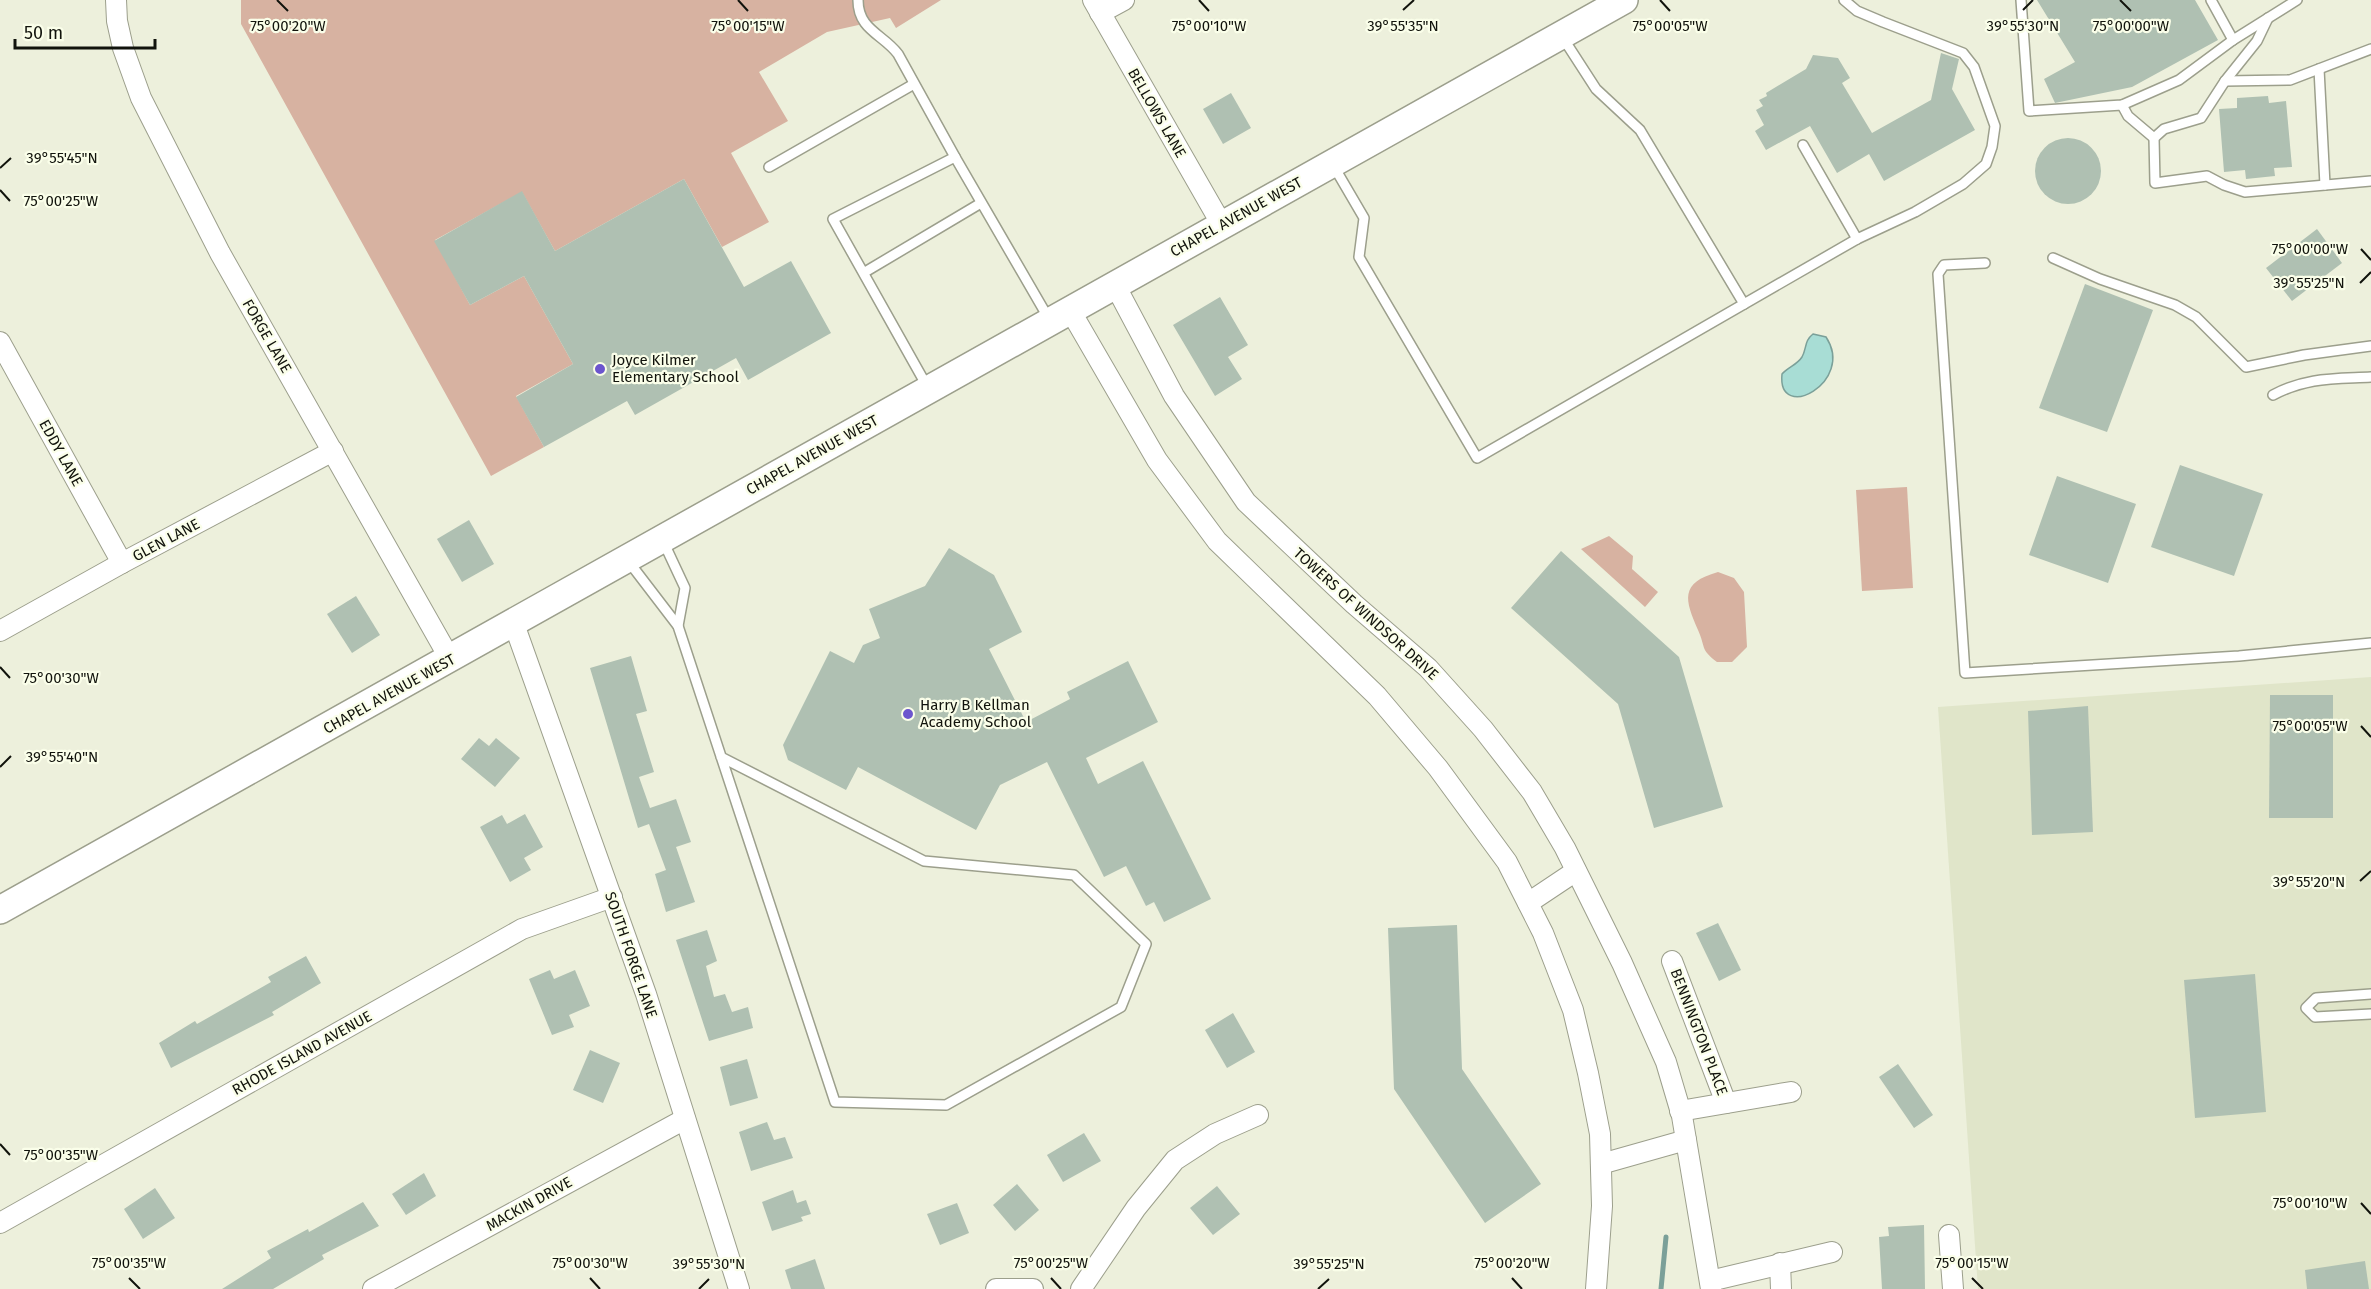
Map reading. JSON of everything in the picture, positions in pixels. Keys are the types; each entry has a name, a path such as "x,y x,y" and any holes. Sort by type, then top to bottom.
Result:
{"main road":[{"name":"CHAPEL AVENUE WEST","path":"0,910 1624,0"}],"street":[{"name":"FORGE LANE","path":"116,0 117,21 123,48 141,98 220,253 450,659"},
{"path":"1097,6 1124,0"},
{"name":"BELLOWS LANE","path":"1097,6 1222,225"},
{"name":"TOWERS OF WINDSOR DRIVE","path":"1115,285 1174,396 1246,502 1354,604 1428,668 1483,729 1532,792 1576,871 1622,963 1666,1062 1686,1140 1711,1285"},
{"path":"1060,315 1157,460 1216,541 1377,696 1438,768 1508,862 1543,933 1573,1010 1600,1134 1602,1206 1596,1289"},
{"name":"EDDY LANE","path":"0,342 122,563"},
{"name":"GLEN LANE","path":"0,631 122,563 333,452"},
{"name":"SOUTH FORGE LANE","path":"514,624 646,994 739,1289"},
{"path":"1528,903 1576,871"},
{"name":"RHODE ISLAND AVENUE","path":"0,1223 522,929 612,897"},
{"name":"BENNINGTON PLACE","path":"1672,961 1726,1103"},
{"path":"1680,1111 1791,1092"},
{"path":"1081,1289 1136,1208 1175,1160 1215,1134 1258,1114"},
{"name":"MACKIN DRIVE","path":"373,1289 686,1119"},
{"path":"1601,1164 1686,1140"},
{"path":"1949,1235 1953,1289"},
{"path":"1711,1285 1780,1263 1832,1252"},
{"path":"1780,1263 1781,1289"},
{"path":"996,1289 1033,1289"}],"lane":[{"path":"858,0 858,14 873,32 890,43 898,54 981,203 1060,315"},
{"path":"1332,163 1364,218 1359,257 1477,458 1857,239 1915,212 1963,184 1986,164 1992,147 1995,126 1974,67 1963,53 1857,11 1844,0"},
{"path":"2021,0 2029,111 2122,105 2179,80 2233,40 2296,0"},
{"path":"2211,0 2233,40"},
{"path":"2154,138 2164,129 2201,117 2225,81 2257,41 2268,18"},
{"path":"1561,35 1596,89 1640,130 1744,304"},
{"path":"2225,81 2290,80 2371,49"},
{"path":"2319,69 2325,185"},
{"path":"769,167 914,84"},
{"path":"2122,105 2128,116 2154,138 2155,183 2207,176 2245,192 2371,181"},
{"path":"1803,145 1857,239"},
{"path":"929,390 865,272 833,219 955,157"},
{"path":"865,272 981,203"},
{"path":"2053,258 2100,279 2175,305 2196,317 2246,368 2304,355 2371,346"},
{"path":"1985,263 1944,265 1938,274 1965,673 2239,656 2371,643"},
{"path":"2272,395 2309,380 2371,377"},
{"path":"662,540 685,588 678,626"},
{"path":"627,560 678,626 721,757 835,1102 946,1105 1121,1007 1146,944 1074,875 924,861 721,757"},
{"path":"2371,994 2316,998 2306,1008 2315,1017 2371,1014"}],"shaded area":[{"path":"241,0 941,0 896,28 890,18 827,32 759,72 788,121 731,153 769,222 722,247 684,179 555,251 522,192 435,240 470,305 524,276 573,364 516,396 544,447 491,476 241,24"},
{"path":"1907,487 1913,588 1862,591 1856,490"},
{"path":"1609,536 1633,556 1632,569 1658,592 1645,607 1581,549"},
{"path":"1718,572 1734,578 1744,592 1747,647 1732,662 1717,662 1706,651 1688,601 1691,587 1697,581"},
{"path":"2371,677 2371,1289 1978,1289 1938,707"}],"water":[{"path":"1813,334 1826,337 1833,354 1831,369 1824,382 1813,391 1802,396 1791,396 1784,389 1782,374 1800,360 1808,339"}],"building":[{"path":"2037,0 2195,0 2218,40 2132,87 2055,103 2044,79 2075,62"},
{"path":"1941,53 1959,59 1952,89 1975,130 1884,181 1869,154 1837,173 1810,126 1766,150 1755,131 1764,125 1756,110 1763,106 1759,100 1767,96 1766,93 1806,69 1813,55 1838,58 1850,78 1842,83 1872,133 1931,100"},
{"path":"1231,93 1251,128 1223,144 1203,109"},
{"path":"2268,96 2269,103 2286,101 2292,167 2274,168 2275,176 2246,179 2245,170 2224,172 2219,109 2237,108 2237,98"},
{"path":"2068,138 2080,141 2091,148 2098,159 2101,171 2098,183 2091,194 2080,201 2068,204 2056,201 2045,194 2038,183 2035,171 2038,159 2045,148 2056,141"},
{"path":"684,179 744,287 791,261 831,333 748,380 736,358 635,415 627,401 544,447 516,397 573,364 524,276 470,305 434,241 522,191 555,251"},
{"path":"2317,229 2342,263 2292,301 2266,268"},
{"path":"2085,284 2153,310 2107,432 2039,408"},
{"path":"1220,297 1248,345 1228,357 1242,379 1215,396 1173,325"},
{"path":"2180,465 2263,494 2234,576 2151,547"},
{"path":"2057,476 2136,504 2108,583 2029,555"},
{"path":"469,520 494,564 462,582 437,539"},
{"path":"949,548 994,575 1022,632 989,649 1026,722 1070,699 1067,692 1128,661 1158,722 1086,758 1098,784 1143,761 1211,899 1164,922 1154,902 1146,906 1126,866 1104,877 1047,762 1000,785 976,830 858,767 846,790 788,760 783,745 830,651 854,663 863,645 880,638 869,609 925,586"},
{"path":"1561,551 1679,657 1723,807 1654,828 1618,704 1511,608"},
{"path":"356,596 380,635 352,653 327,614"},
{"path":"631,656 647,711 636,714 654,772 639,777 650,808 676,799 691,842 676,847 695,902 666,912 655,874 666,870 649,824 638,828 590,668"},
{"path":"2270,695 2333,695 2333,818 2269,818"},
{"path":"2088,706 2093,832 2032,835 2028,711"},
{"path":"479,738 489,746 496,738 520,758 495,787 461,759"},
{"path":"525,814 543,847 524,858 531,870 510,882 480,827 502,815 507,824"},
{"path":"1718,923 1741,970 1719,981 1696,933"},
{"path":"1457,925 1462,1069 1541,1184 1485,1223 1394,1089 1388,928"},
{"path":"707,930 717,961 706,966 714,997 725,994 732,1012 748,1007 753,1028 709,1041 676,940"},
{"path":"306,956 321,983 272,1012 274,1015 171,1068 159,1043 195,1021 197,1024 271,982 268,977"},
{"path":"550,970 554,979 575,970 590,1006 569,1015 574,1027 552,1035 529,979"},
{"path":"2255,974 2266,1112 2195,1118 2184,980"},
{"path":"1233,1013 1255,1052 1227,1068 1205,1030"},
{"path":"590,1050 620,1063 603,1103 573,1090"},
{"path":"747,1059 758,1098 730,1106 720,1067"},
{"path":"1898,1064 1933,1115 1914,1128 1879,1077"},
{"path":"767,1122 774,1140 785,1137 793,1158 751,1171 739,1132"},
{"path":"1084,1133 1101,1161 1063,1182 1047,1155"},
{"path":"424,1173 436,1196 406,1215 392,1194"},
{"path":"1017,1184 1039,1210 1015,1231 993,1205"},
{"path":"1217,1186 1240,1214 1213,1235 1190,1208"},
{"path":"155,1188 175,1218 143,1239 124,1209"},
{"path":"793,1190 797,1203 806,1200 811,1214 801,1217 803,1221 772,1231 762,1202"},
{"path":"363,1202 379,1226 322,1255 324,1259 273,1289 222,1289 271,1258 267,1251 308,1229 309,1232"},
{"path":"957,1203 969,1233 940,1245 927,1214"},
{"path":"1924,1225 1925,1289 1882,1289 1879,1237 1889,1236 1888,1227"},
{"path":"815,1259 825,1289 791,1289 785,1270"},
{"path":"2365,1261 2369,1289 2307,1289 2305,1270"}],"waterway":[{"path":"1661,1289 1666,1237"}],"place":[{"name":"Joyce Kilmer Elementary School","path":"600,369"},
{"name":"Harry B Kellman Academy School","path":"908,714"}]}
